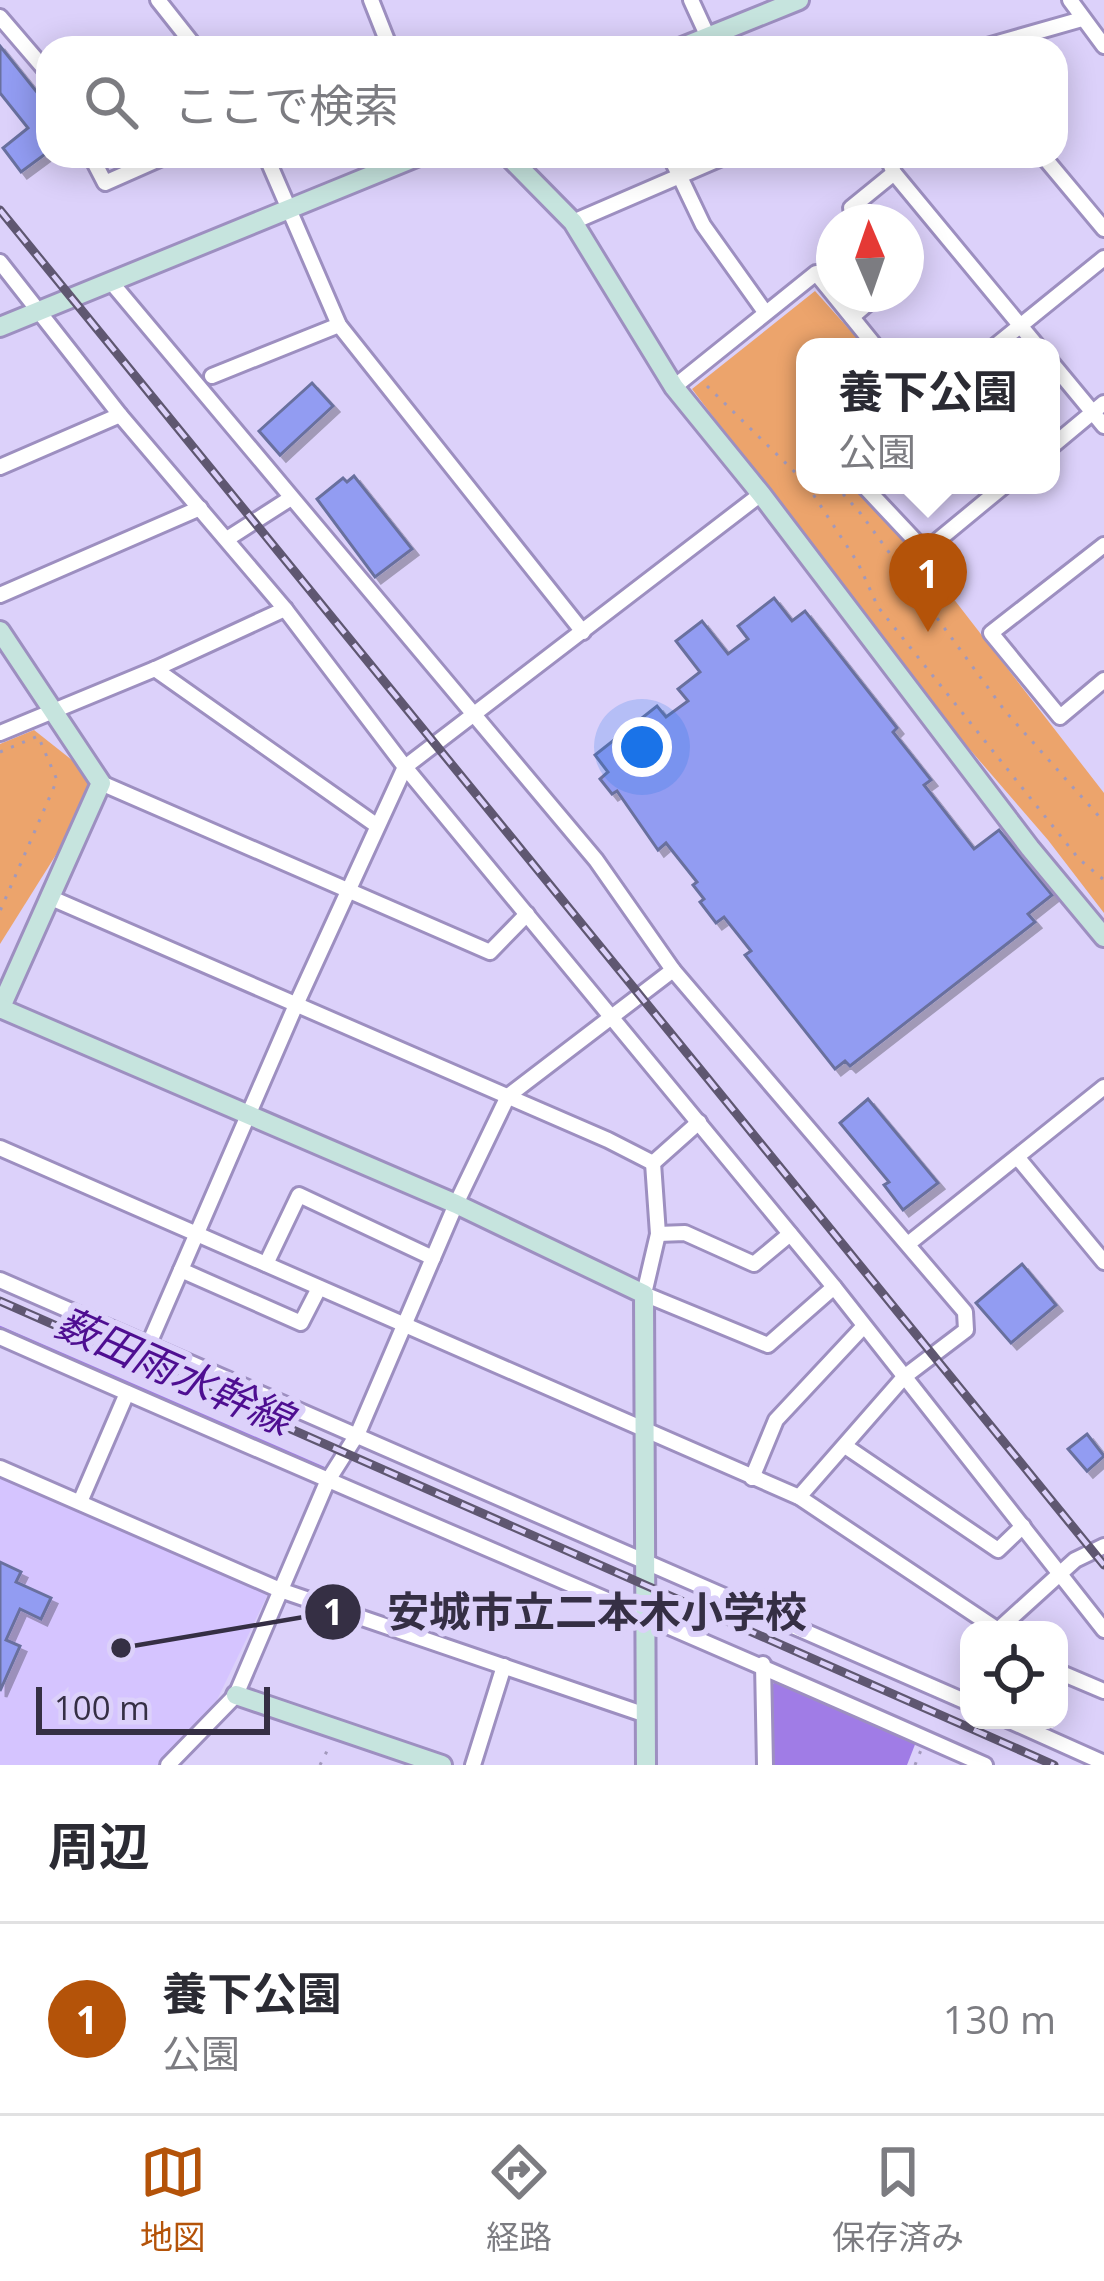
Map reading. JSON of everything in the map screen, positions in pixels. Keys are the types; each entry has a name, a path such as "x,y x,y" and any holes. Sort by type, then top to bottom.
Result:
{"street":[{"path":"158,0 186,36"},
{"path":"371,0 385,36"},
{"path":"692,0 708,36"},
{"path":"710,36 799,0"},
{"path":"1070,0 1104,46"},
{"path":"1022,36 1082,19"},
{"path":"2,21 36,59"},
{"path":"97,168 105,183 139,168"},
{"path":"271,168 339,325 584,632"},
{"path":"0,327 389,168"},
{"path":"520,168 573,222 674,387 1104,937"},
{"path":"675,168 703,225 765,312"},
{"path":"573,222 698,168"},
{"path":"892,168 1031,338"},
{"path":"1053,168 1104,229"},
{"path":"856,204 894,172"},
{"path":"1005,338 1104,258"},
{"path":"0,262 121,415 285,609 406,767 834,1287 1104,1630"},
{"path":"674,387 816,273 869,338"},
{"path":"111,282 596,860 673,970 965,1312 968,1323 958,1337 904,1377 799,1497"},
{"path":"852,317 858,312"},
{"path":"212,376 339,325"},
{"path":"1060,371 1099,408 1104,426"},
{"path":"1060,440 1099,408"},
{"path":"0,467 121,415"},
{"path":"148,1346 346,891 406,767 760,494"},
{"path":"872,494 926,550 994,494"},
{"path":"227,539 291,498"},
{"path":"0,595 200,508"},
{"path":"1104,544 991,634 1060,717 1104,680"},
{"path":"0,733 285,609"},
{"path":"0,631 101,783 490,952 526,914"},
{"path":"155,669 376,825"},
{"path":"101,783 0,1008 456,1204 644,1294 768,1345 834,1287"},
{"path":"49,897 653,1163"},
{"path":"168,1765 236,1694 327,1481 358,1433 508,1096 673,970"},
{"path":"908,1244 1104,1087"},
{"path":"653,1163 699,1122"},
{"path":"0,1148 799,1497 998,1630 1075,1560 1104,1546"},
{"path":"1018,1158 1104,1262"},
{"path":"646,1765 644,1294 658,1234 653,1163"},
{"path":"266,1264 299,1196 433,1258"},
{"path":"658,1234 686,1233 754,1264 790,1234"},
{"path":"182,1270 301,1323 319,1288"},
{"path":"0,1280 960,1697"},
{"path":"752,1478 776,1420 863,1327"},
{"path":"0,1337 763,1664 985,1765"},
{"path":"80,1502 127,1393"},
{"path":"845,1446 998,1550 1023,1526"},
{"path":"0,1468 280,1590 646,1715"},
{"path":"763,1664 765,1765"},
{"path":"472,1765 504,1666"},
{"path":"1068,1676 1104,1691"},
{"path":"236,1694 442,1765"},
{"path":"1040,1729 1104,1763"}],"path":[{"path":"706,386 796,473"},
{"path":"813,494 858,562 878,607 1079,859 1104,880"},
{"path":"843,494 1005,711 1104,821"},
{"path":"0,752 38,736 57,780 0,911"},
{"path":"320,1765 338,1729"}],"shaded area":[{"path":"815,291 816,312 834,312 857,338 796,338 796,494 864,494 915,549 1104,793 1104,913 941,716 692,389"},
{"path":"34,730 101,783 0,944 0,744"},
{"path":"0,1476 268,1594 216,1702 159,1765 0,1765"},
{"path":"778,1681 916,1742 907,1765 772,1765 770,1685"}],"building":[{"path":"0,46 36,91 36,161 21,172 3,148 28,128 0,93"},
{"path":"312,383 333,406 280,455 259,431"},
{"path":"354,476 412,549 375,577 317,499 343,478 347,482"},
{"path":"774,598 792,621 805,611 897,728 893,732 931,780 924,785 974,849 999,830 1052,895 1028,914 1035,922 850,1066 845,1061 835,1069 745,955 751,951 724,917 716,923 700,902 704,899 693,885 697,882 666,843 658,850 617,791 612,794 600,779 608,772 595,755 657,706 666,717 688,701 678,689 700,672 676,641 702,621 728,654 748,639 738,626"},
{"path":"868,1099 938,1183 903,1210 884,1185 889,1182 840,1123"},
{"path":"1022,1264 1056,1305 1011,1343 976,1303"},
{"path":"1087,1434 1104,1456 1087,1471 1068,1449"},
{"path":"0,1562 21,1572 16,1582 51,1598 41,1619 20,1609 6,1640 20,1646 0,1691"}],"waterway":[{"name":"薮田雨水幹線","path":"0,1328 324,1469"}],"railway":[{"path":"0,210 1104,1565"},
{"path":"0,1301 1054,1765"}],"place":[{"name":"養下公園","path":"928,632"},
{"name":"安城市立二本木小学校","path":"121,1648"}]}
